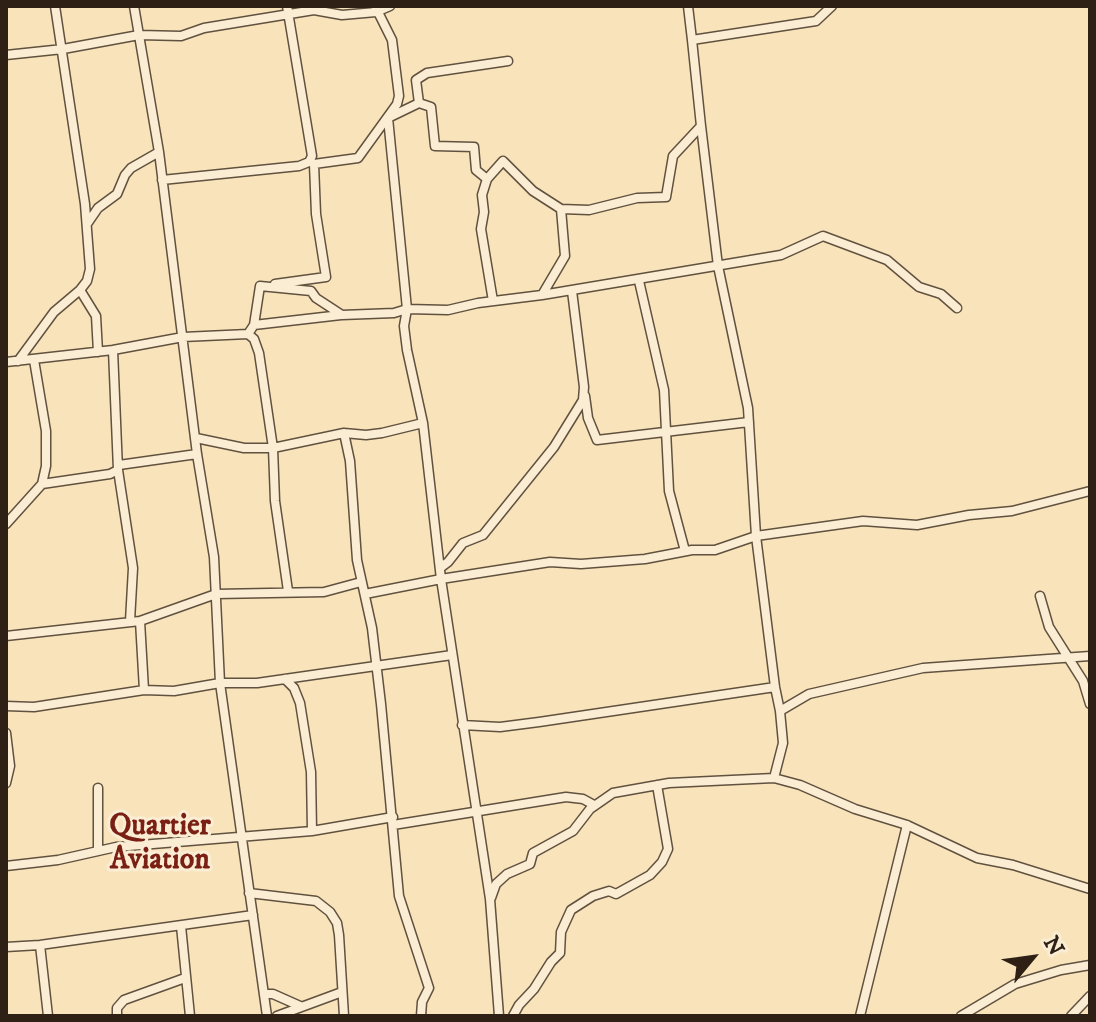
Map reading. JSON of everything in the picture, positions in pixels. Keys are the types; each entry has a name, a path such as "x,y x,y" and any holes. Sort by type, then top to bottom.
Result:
{"street":[{"path":"18,361 54,312 80,290 87,281 90,269 87,225 55,6"},
{"path":"134,6 159,152 197,454 214,557 220,683 267,1016"},
{"path":"6,55 63,49 139,35 181,36 288,10 342,15 390,6"},
{"path":"688,6 718,266 749,422 756,536 783,743 774,778"},
{"path":"692,40 816,21 832,6"},
{"path":"260,286 326,277 316,214 314,164 358,158 388,118 399,96 392,40 375,9"},
{"path":"162,180 299,166 309,162 312,156 288,10"},
{"path":"419,103 416,80 427,73 508,61"},
{"path":"388,118 419,103 431,107 435,146 474,147 476,170 487,179"},
{"path":"388,118 407,309 404,326 423,423 441,579 490,899 499,1016"},
{"path":"493,301 481,229 484,212 482,195 487,179 503,161 533,191 561,209 589,210 637,198 666,197 673,156 701,126"},
{"path":"87,225 98,208 117,194 131,168 148,155 159,152"},
{"path":"542,295 565,256 561,209"},
{"path":"254,325 342,315 394,313 407,309 448,310 639,281 781,255 823,236 887,260 919,287 941,294 957,308"},
{"path":"639,281 664,390 669,491 685,551"},
{"path":"260,286 311,291 316,298 342,315"},
{"path":"248,334 254,325 260,286"},
{"path":"80,290 96,316 98,352"},
{"path":"572,291 588,418 597,440 749,422"},
{"path":"6,362 113,350 183,337 248,334 254,339 259,353 273,448 275,501 288,591"},
{"path":"113,350 119,468 133,568 135,621 144,690"},
{"path":"6,524 42,484 46,466 47,438 34,360"},
{"path":"440,568 463,543 483,535 554,447 583,400 584,387"},
{"path":"196,438 244,448 273,448 344,433 382,433 423,423"},
{"path":"344,433 350,461 357,560 376,665 399,896 429,988 422,1002 421,1016"},
{"path":"42,484 110,474 119,468 197,454"},
{"path":"365,594 550,562 629,561 685,551 715,550 756,536 863,521 917,525 1012,511 1090,491"},
{"path":"6,636 135,621 216,594 324,592 361,582"},
{"path":"1040,596 1049,627 1083,681 1090,704"},
{"path":"6,706 34,707 144,690 174,691 220,683 257,683 452,655"},
{"path":"780,711 809,694 923,668 1090,656"},
{"path":"285,679 294,688 300,703 311,772 312,831"},
{"path":"462,725 500,727 775,687"},
{"path":"6,733 10,766 6,783"},
{"path":"490,899 496,884 507,874 530,864 533,853 573,831 594,805 613,793 657,785 774,778 907,825 977,858 1013,865 1090,889"},
{"path":"513,1016 560,953 561,932 571,910 593,896 609,891 616,894 650,875 662,862 668,849 657,785"},
{"path":"98,788 98,851"},
{"path":"6,866 164,842 242,839 532,804 566,797 583,799 594,805"},
{"path":"860,1016 907,825"},
{"path":"249,893 316,901 330,912 337,923 339,935 344,1016"},
{"path":"6,947 253,915"},
{"path":"181,926 190,1016"},
{"path":"40,945 48,1016"},
{"path":"961,1016 1015,984 1090,965"},
{"path":"117,1016 117,1008 124,1000 185,978"},
{"path":"277,1016 342,992"},
{"path":"265,994 273,994 300,1006"},
{"path":"1071,1016 1090,996"}],"district":[{"name":"Quartier Aviation","path":"160,845"}]}
